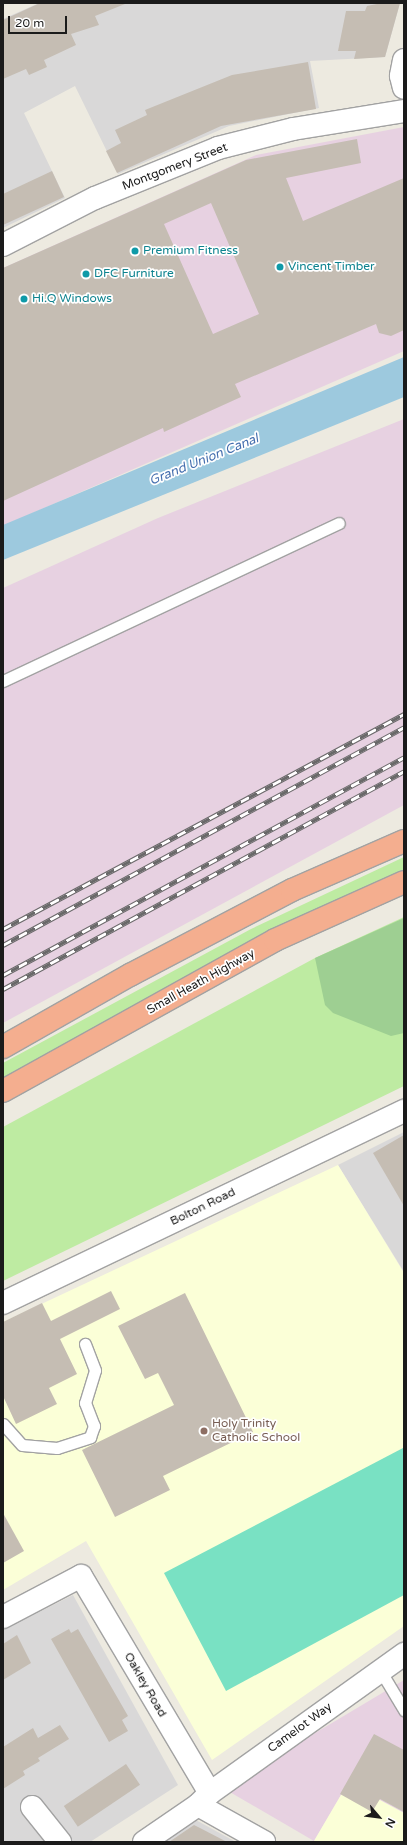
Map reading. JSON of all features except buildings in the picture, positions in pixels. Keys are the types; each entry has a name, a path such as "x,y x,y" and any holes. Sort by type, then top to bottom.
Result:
{"highway":[{"path":"3,1047 130,975 292,890 404,841"},
{"name":"Small Heath Highway","path":"3,1091 276,940 404,882"}],"street":[{"path":"404,60 400,76 404,88"},
{"name":"Montgomery Street","path":"3,245 95,198 218,148 293,129 404,111"},
{"name":"Bolton Road","path":"3,1303 404,1111"},
{"name":"Oakley Road","path":"3,1617 81,1576 204,1799"},
{"name":"Camelot Way","path":"144,1842 404,1654"},
{"path":"204,1799 264,1842"},
{"path":"32,1807 60,1842"}],"lane":[{"path":"3,681 339,523"},
{"path":"3,1424 22,1445 57,1448 90,1437 94,1426 85,1403 95,1370 85,1344"},
{"path":"380,1670 404,1710"}],"shaded area":[{"path":"39,3 400,3 385,57 310,61 319,108 229,126 118,174 75,86 24,113 65,198 3,228 3,19"},
{"name":"Vincent Timber","path":"404,127 404,351 3,526 3,268 256,155"},
{"path":"404,419 404,805 3,1023 3,588 158,518"},
{"path":"404,1132 404,1272 338,1165"},
{"name":"Holy Trinity Catholic School","path":"338,1165 404,1273 404,1626 212,1760 86,1541 3,1590 3,1322"},
{"path":"73,1595 178,1785 90,1842 3,1842 3,1630"},
{"path":"404,1680 404,1813 348,1783 314,1841 228,1791 285,1751"},
{"path":"348,1783 404,1813 404,1842 314,1841"},
{"path":"194,1819 236,1842 158,1842"}],"green space":[{"path":"404,857 404,871 165,989 3,1080 3,1063 251,929"},
{"path":"404,917 404,1086 3,1281 3,1127 315,958"},
{"path":"404,918 404,1033 391,1036 333,1013 325,1005 315,958"},
{"path":"403,1448 404,1595 226,1691 164,1573"}],"water":[{"name":"Grand Union Canal","path":"404,357 404,397 3,560 3,525"}],"railway":[{"path":"3,929 404,714"},
{"path":"3,945 404,727"},
{"path":"3,975 404,757"},
{"path":"3,989 404,771"}],"place":[{"name":"Premium Fitness","path":"135,251"},
{"name":"Vincent Timber","path":"280,267"},
{"name":"DFC Furniture","path":"86,274"},
{"name":"Hi.Q Windows","path":"24,299"},
{"name":"Holy Trinity Catholic School","path":"204,1431"}]}
